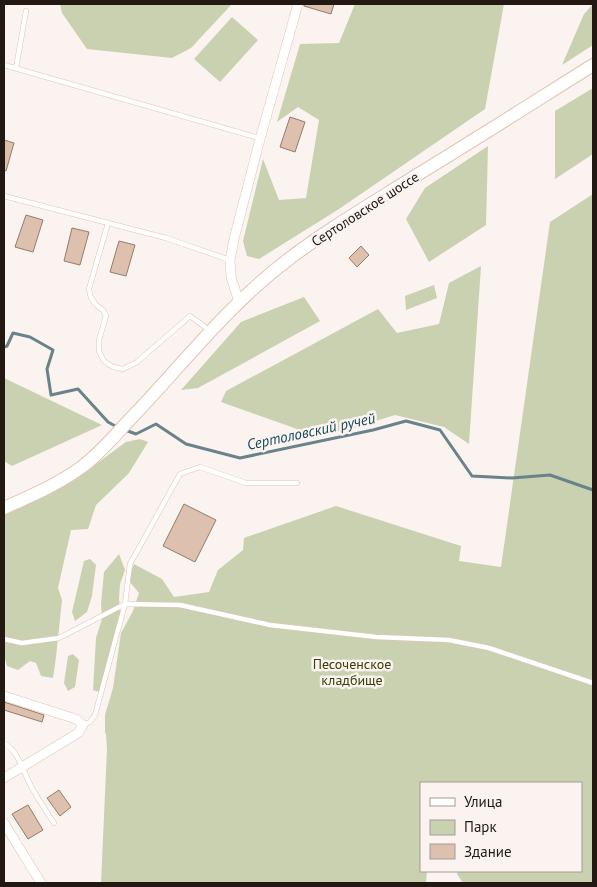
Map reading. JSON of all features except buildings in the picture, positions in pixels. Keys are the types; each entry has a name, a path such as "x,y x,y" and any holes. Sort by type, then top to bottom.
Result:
{"main road":[{"name":"Сертоловское шоссе","path":"4,508 30,497 85,465 140,409 210,331 284,262 330,230 593,66"}],"street":[{"path":"239,302 231,277 230,260 234,239 298,4"},
{"path":"4,696 76,719 83,725 78,733 4,778"},
{"path":"4,823 41,883"}],"lane":[{"path":"16,68 26,11"},
{"path":"4,64 260,138"},
{"path":"4,196 166,238 230,260"},
{"path":"108,223 89,289 91,298 103,310 106,316 99,340 99,351 104,361 113,367 123,369 137,362 190,316 210,331"},
{"path":"83,725 90,722 95,715 125,604 130,564 180,474 200,467 246,483 297,482"},
{"path":"4,639 22,643 59,638 125,604 180,605 270,625 376,637 449,640 490,648 593,683"},
{"path":"4,743 12,748 31,786 54,823"}],"green space":[{"path":"60,4 232,4 191,48 172,58 87,49 62,13"},
{"path":"355,4 504,4 485,109 339,209 259,259 247,256 243,241 263,159 279,200 306,198 319,120 298,107 277,122 300,44 339,43"},
{"path":"593,4 593,45 562,65 584,14"},
{"path":"232,17 258,40 220,82 194,59"},
{"path":"593,88 593,154 555,179 555,111"},
{"path":"488,146 486,225 429,262 406,219 425,188"},
{"name":"Песоченское кладбище","path":"593,194 593,883 463,883 457,874 458,872 582,872 582,782 420,782 420,872 427,872 426,883 101,883 107,749 105,715 113,688 121,633 133,611 139,593 128,580 134,564 162,579 174,597 209,592 218,570 243,550 244,538 336,506 461,546 459,561 501,567 550,222"},
{"path":"481,266 469,444 444,427 395,415 344,431 300,430 221,402 226,391 378,309 397,333 439,324 449,283"},
{"path":"434,285 437,298 406,310 405,296"},
{"path":"304,297 320,321 198,388 181,390 241,322"},
{"path":"4,378 102,425 12,466 4,461"},
{"path":"140,439 148,442 129,473 96,505 88,529 71,530 58,588 62,600 53,678 41,676 36,663 30,661 18,670 7,666 4,655 4,514 73,481 126,442"},
{"path":"119,554 125,570 120,584 121,617 114,654 99,692 93,690 96,638 102,619 101,604 104,572"},
{"path":"90,559 96,565 92,596 87,612 75,621 72,612 84,561"},
{"path":"73,654 79,660 75,687 68,691 64,683 68,656"}],"waterway":[{"name":"Сертоловский ручей","path":"4,347 7,346 13,333 30,337 53,350 47,369 51,395 78,389 108,422 119,428"},
{"name":"Сертоловский ручей","path":"125,430 136,434 156,424 186,444 240,458 373,430 406,421 440,430 472,476 512,478 550,475 593,490"}]}
